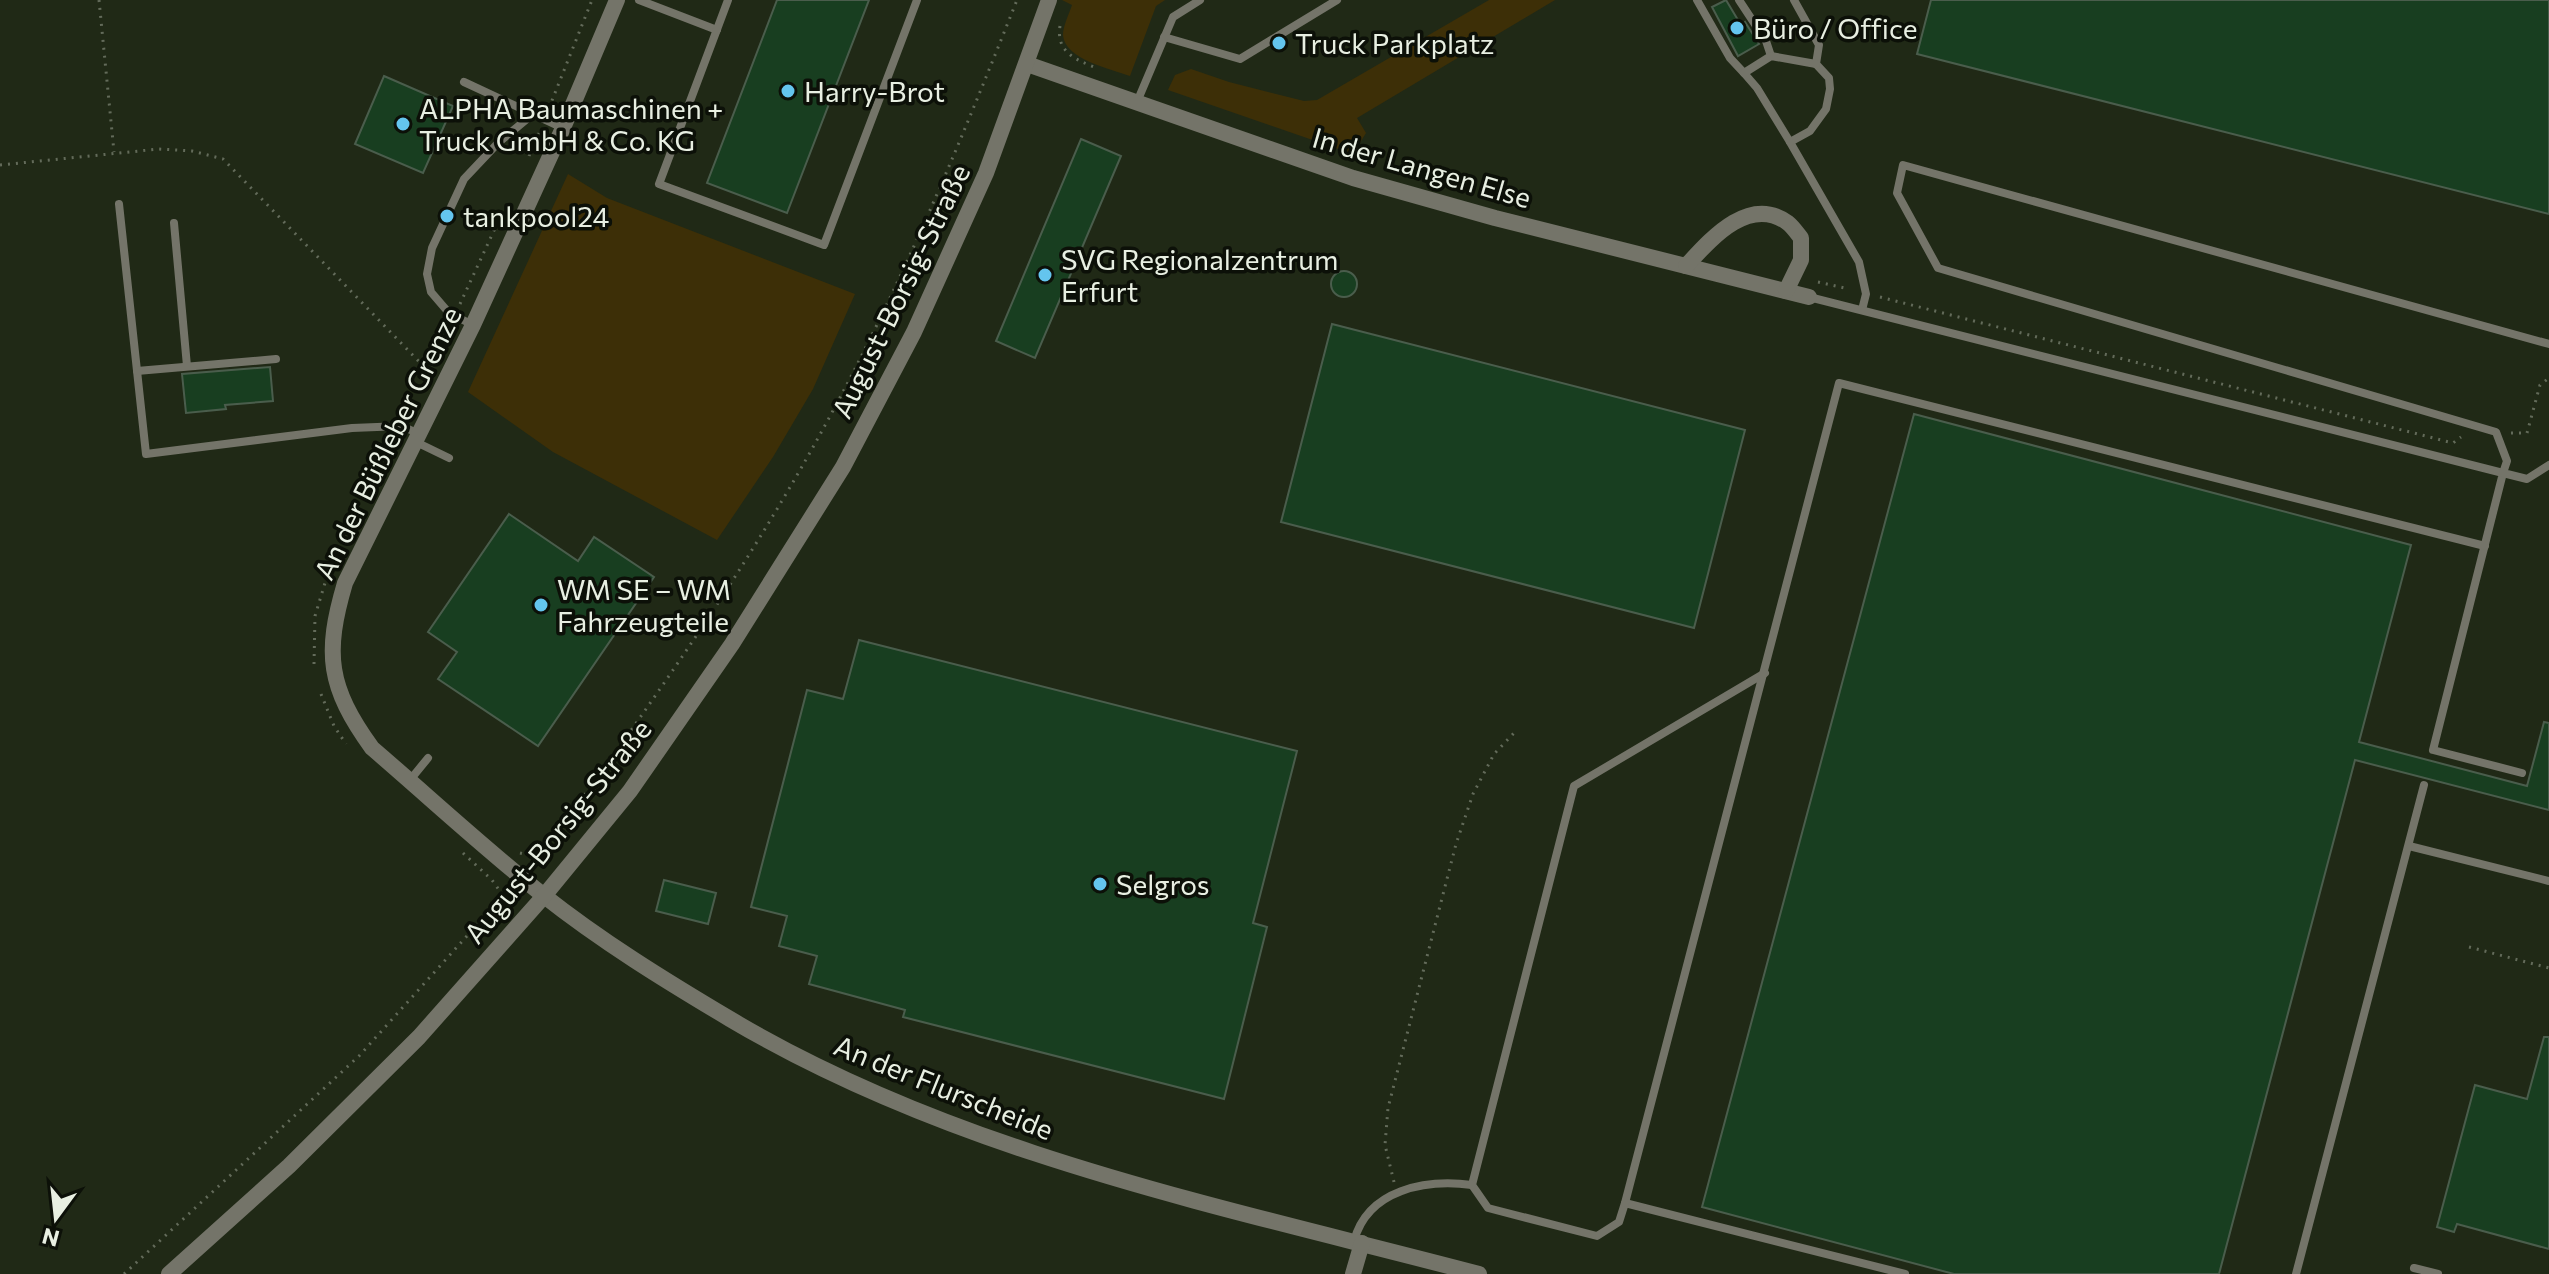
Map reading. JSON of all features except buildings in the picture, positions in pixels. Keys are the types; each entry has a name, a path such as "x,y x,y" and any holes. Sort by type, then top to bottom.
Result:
{"street":[{"name":"An der Büßleber Grenze","path":"544,896 372,748 341,699 332,646 334,621 345,583 473,325 563,128 617,0"},
{"name":"August-Borsig-Straße","path":"169,1274 289,1166 419,1037 544,896 630,791 732,644 843,467 914,332 986,173 1049,0"},
{"name":"In der Langen Else","path":"1027,64 1353,178 1686,266 1789,284 1809,297"},
{"path":"1686,266 1719,230 1752,214 1771,216 1788,223 1801,238 1801,260 1789,284"},
{"name":"An der Flurscheide","path":"544,896 621,951 732,1021 813,1063 955,1126 1088,1171 1479,1274"},
{"path":"1353,1274 1358,1242"}],"lane":[{"path":"639,0 717,30"},
{"path":"728,0 659,184 824,245 917,0"},
{"path":"1137,102 1173,17 1200,0"},
{"path":"1164,37 1240,59 1337,0"},
{"path":"1697,0 1730,58 1757,88 1859,262 1866,294 1862,310"},
{"path":"1739,0 1766,41 1771,56"},
{"path":"1794,0 1819,45 1816,64"},
{"path":"1744,73 1771,56 1816,64 1829,78 1826,109 1810,131 1790,142"},
{"path":"464,82 563,128"},
{"path":"473,325 449,313 431,292 427,274 432,248 464,179 498,143 533,114"},
{"path":"2522,773 2433,750 2507,461 2496,432 1938,268 1897,193 1903,165 2549,344"},
{"path":"119,204 146,454 352,428 402,426 449,458"},
{"path":"174,223 187,366"},
{"path":"1809,297 2527,479 2549,465"},
{"path":"137,371 276,359"},
{"path":"1358,1242 1368,1216 1380,1201 1397,1191 1444,1181 1472,1185 1488,1208 1597,1236 1619,1222 1839,383 2485,546"},
{"path":"1472,1185 1574,786 1765,673"},
{"path":"410,780 428,758"},
{"path":"2296,1274 2424,785"},
{"path":"2409,846 2549,881"},
{"path":"1625,1203 1905,1274"},
{"path":"2414,1268 2438,1274"}],"path":[{"path":"99,0 114,152"},
{"path":"524,167 592,0"},
{"path":"124,1274 360,1055 504,897 606,765 711,616 823,429 890,298 949,167 1017,0"},
{"path":"1061,24 1058,37 1063,50 1073,59 1098,68"},
{"path":"0,165 159,149 192,151 223,159 428,372 445,382"},
{"path":"423,383 500,220"},
{"path":"1789,284 1866,294 2453,443 2466,433"},
{"path":"2496,432 2527,433 2540,385 2549,378"},
{"path":"316,672 313,641 315,616 320,593 333,565"},
{"path":"318,686 324,707 351,751"},
{"path":"1397,1191 1389,1169 1385,1137 1395,1072 1456,844 1473,794 1494,754 1515,732"},
{"path":"457,849 492,880 504,897"},
{"path":"514,851 528,855 540,852"},
{"path":"2469,947 2549,968"}],"shaded area":[{"path":"1062,0 1165,0 1156,6 1130,76 1080,57 1065,43 1063,31 1072,5"},
{"path":"1489,0 1555,0 1357,118 1366,133 1353,154 1168,90 1175,75 1191,69 1304,101 1317,100"},
{"path":"568,174 607,198 855,294 813,389 773,457 717,540 553,452 468,392"}],"place":[{"name":"Büro / Office","path":"1737,28"},
{"name":"Truck Parkplatz","path":"1279,43"},
{"name":"Harry-Brot","path":"788,91"},
{"name":"ALPHA Baumaschinen + Truck GmbH & Co. KG","path":"403,124"},
{"name":"tankpool24","path":"447,216"},
{"name":"SVG Regionalzentrum Erfurt","path":"1045,275"},
{"name":"WM SE – WM Fahrzeugteile","path":"541,605"},
{"name":"Selgros","path":"1100,884"}]}
